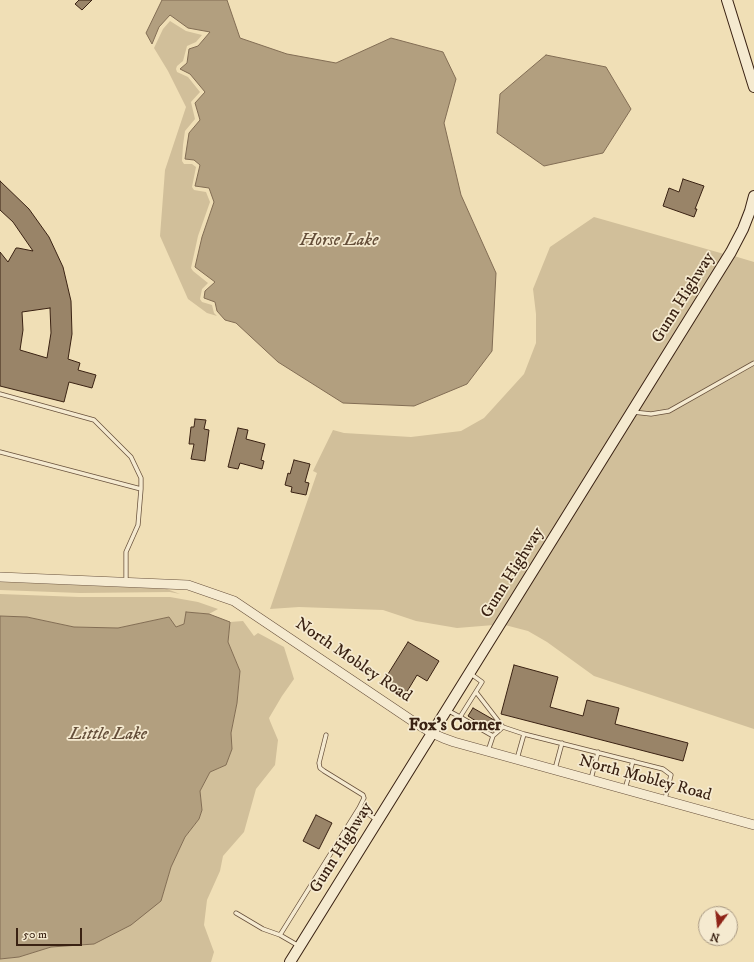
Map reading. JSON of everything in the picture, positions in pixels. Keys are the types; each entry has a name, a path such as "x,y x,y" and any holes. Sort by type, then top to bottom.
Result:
{"main road":[{"path":"727,0 754,87"},
{"name":"Gunn Highway","path":"290,962 735,245 746,221 754,196"}],"street":[{"name":"North Mobley Road","path":"0,577 188,585 234,601 432,733 454,742 488,752 754,825"}],"lane":[{"path":"632,412 651,414 669,411 754,362"},
{"path":"0,394 94,420 130,457 141,478 141,488 138,525 126,552 126,582"},
{"path":"0,452 141,488"},
{"path":"460,717 482,682 469,673"},
{"path":"476,692 503,728 663,769 670,775 664,800"},
{"path":"446,710 493,736"},
{"path":"488,752 493,736 503,728"},
{"path":"517,760 524,734"},
{"path":"280,935 364,798 363,795 320,768 319,763 326,735"},
{"path":"554,770 562,743"},
{"path":"591,780 598,752"},
{"path":"625,790 632,761"},
{"path":"359,808 378,820"},
{"path":"236,913 263,929 280,935 300,946"}],"shaded area":[{"path":"170,21 186,31 202,35 196,42 187,46 183,61 177,66 176,69 177,72 188,77 200,92 191,102 195,119 185,131 182,161 184,164 192,164 196,167 192,187 194,190 206,192 210,202 198,236 191,268 208,283 202,289 200,299 202,302 212,305 214,313 217,316 207,313 188,299 160,236 165,170 186,107 168,71 154,48 163,29"},
{"path":"594,217 724,254 494,625 457,628 416,621 383,610 299,607 270,609 317,473 313,471 333,430 344,433 411,437 461,431 484,418 524,374 536,343 536,314 533,289 550,247"},
{"path":"734,256 754,262 754,729 594,676 547,642 528,631 505,625"},
{"path":"0,582 167,589 180,594 170,592 80,593 0,590"},
{"path":"0,594 79,597 170,597 198,602 218,609 209,614 186,612 184,624 175,627 169,617 118,628 74,627 27,617 0,616"},
{"path":"243,621 254,636 258,633 284,647 294,679 269,718 278,740 275,765 256,789 244,832 223,856 220,871 207,900 204,925 214,952 211,962 0,962 0,959 19,957 51,947 94,944 161,901 171,867 185,837 199,819 202,810 200,791 210,772 226,765 232,749 231,733 237,703 240,671 228,642 230,622"}],"water":[{"name":"Horse Lake","path":"162,0 227,0 240,38 287,54 336,63 391,38 443,52 456,79 444,123 461,195 496,273 492,351 467,384 414,406 343,403 278,362 236,323 225,320 217,311 215,302 204,298 205,291 215,282 195,267 202,237 214,202 209,188 195,186 200,165 194,160 185,159 189,133 200,120 195,103 205,92 190,74 180,69 187,63 189,49 198,46 210,32 188,28 170,15 159,27 152,44 146,33"},
{"path":"546,55 606,67 631,109 603,153 544,166 497,133 500,94"},
{"name":"Little Lake","path":"186,612 209,614 230,622 228,642 240,671 237,703 231,733 232,749 226,765 210,772 200,791 202,810 199,819 185,837 171,867 161,901 131,925 94,944 51,947 19,957 0,959 0,616 27,617 74,627 118,628 169,617 176,627 184,624"}],"building":[{"path":"79,0 92,0 82,10 75,4"},
{"path":"683,179 704,186 695,209 697,209 694,217 663,206 669,188 679,192"},
{"path":"0,181 29,209 49,237 63,267 71,301 72,334 68,359 80,363 78,370 96,375 92,388 69,382 64,402 0,386 0,252 8,262 16,248 33,251 13,222 0,210","holes":["50,308 51,333 47,358 20,350 23,330 22,312"]},
{"path":"195,419 206,420 204,429 209,430 205,461 191,459 194,444 189,444 191,427 194,427"},
{"path":"238,428 248,430 246,439 265,444 261,460 264,461 262,469 240,463 238,469 228,467"},
{"path":"294,460 310,464 305,482 309,483 306,495 291,492 292,487 285,485 288,473 290,474"},
{"path":"408,642 439,661 427,681 417,675 405,695 383,682"},
{"path":"514,665 558,677 550,707 583,716 587,700 619,708 615,724 688,743 683,761 501,714"},
{"path":"473,708 494,720 497,725 493,732 468,716"},
{"path":"316,815 332,823 319,849 303,841"}],"district":[{"name":"Fox's Corner","path":"455,726"}]}
